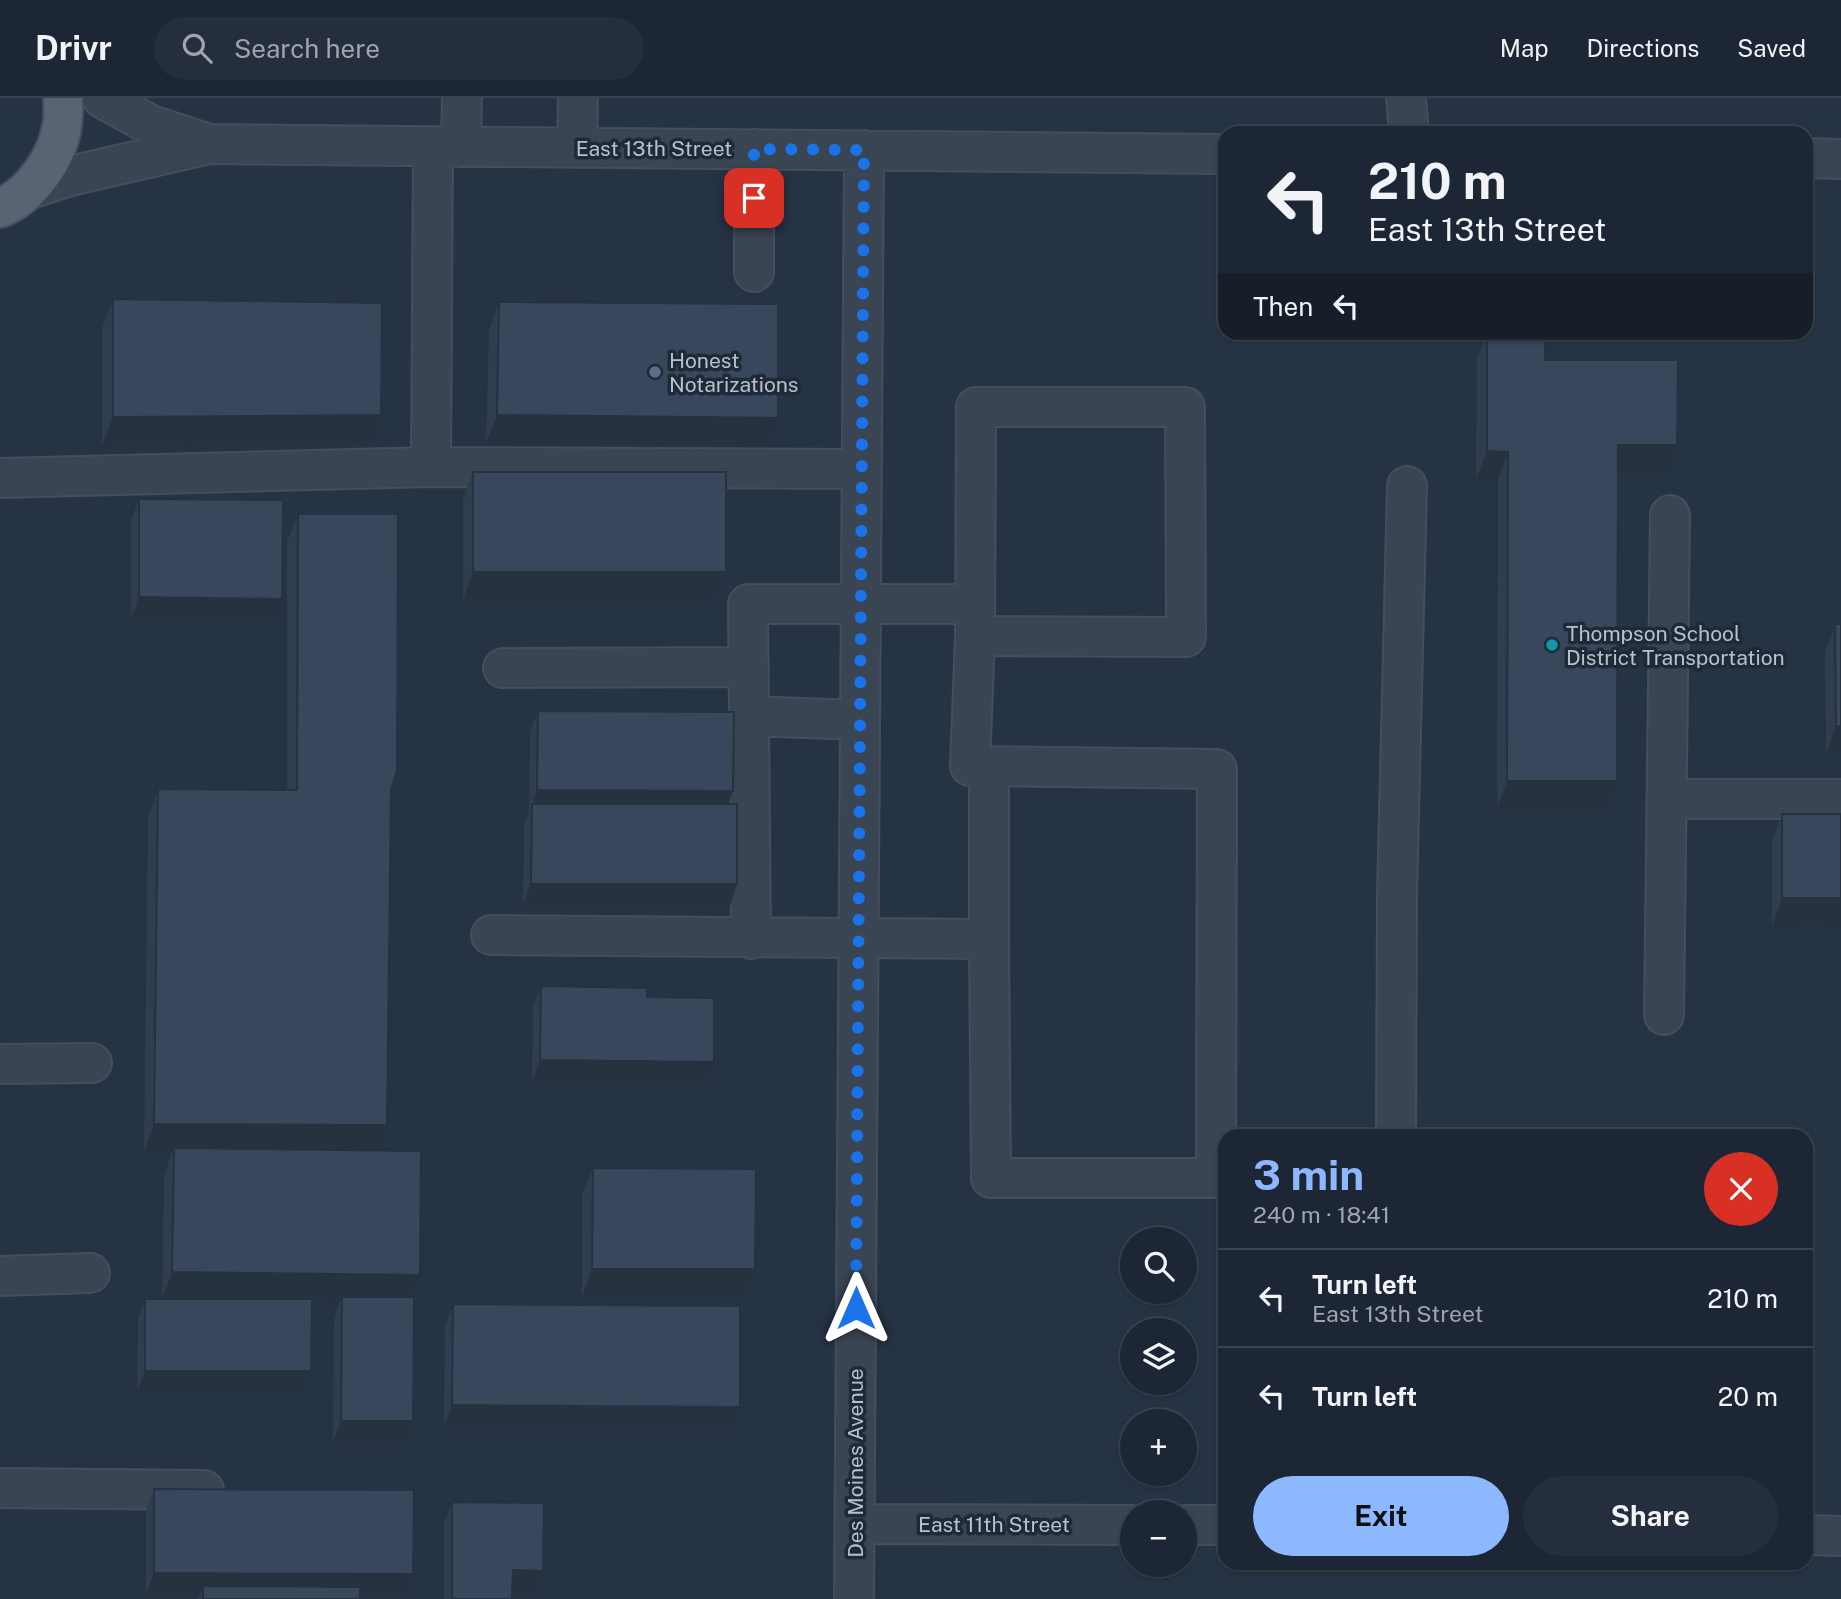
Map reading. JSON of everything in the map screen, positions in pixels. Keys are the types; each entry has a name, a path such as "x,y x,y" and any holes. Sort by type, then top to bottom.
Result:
{"main road":[{"path":"8,207 49,162 62,127 63,98"}],"street":[{"name":"East 13th Street","path":"102,98 151,125 209,144"},
{"path":"431,467 447,147 462,98"},
{"path":"577,148 578,98"},
{"path":"1406,98 1408,126"},
{"name":"East 13th Street","path":"8,207 71,176 209,144 1218,153"},
{"path":"754,149 754,272"},
{"name":"Des Moines Avenue","path":"855,1599 864,150"},
{"path":"1813,158 1841,159"},
{"path":"751,939 748,604 860,604 975,620 1186,637 1185,407 976,407 975,620 971,766 989,766 1217,769 1216,1178 991,1178 989,766"},
{"path":"0,478 431,467 861,469"},
{"path":"1396,1129 1397,896 1407,486"},
{"path":"1664,1015 1670,515"},
{"path":"503,668 749,667"},
{"path":"750,716 860,720"},
{"path":"1667,799 1841,799"},
{"path":"491,935 989,939"},
{"path":"0,1064 92,1063"},
{"path":"0,1276 90,1273"},
{"path":"0,1488 244,1490"},
{"name":"East 11th Street","path":"855,1524 1120,1525"},
{"path":"1197,1525 1218,1525"},
{"path":"1813,1535 1841,1536"}],"building":[{"path":"113,299 382,303 381,415 113,417"},
{"path":"499,302 778,304 778,418 497,415"},
{"name":"Thompson School District Transportation","path":"1487,340 1545,340 1545,360 1678,360 1677,445 1618,445 1617,781 1507,781 1508,452 1487,451"},
{"path":"473,472 726,472 726,572 473,572"},
{"path":"139,499 283,500 282,599 139,597"},
{"path":"298,514 398,514 397,770 391,790 387,1125 154,1124 158,789 297,790"},
{"path":"1835,624 1841,624 1841,726 1836,726"},
{"path":"538,711 734,712 733,791 537,790"},
{"path":"532,804 737,804 737,884 531,884"},
{"path":"1782,814 1841,814 1841,898 1782,898"},
{"path":"541,986 647,988 647,997 714,998 714,1062 540,1060"},
{"path":"174,1148 421,1151 420,1275 172,1272"},
{"path":"593,1168 756,1169 755,1269 592,1269"},
{"path":"342,1297 414,1297 413,1421 341,1421"},
{"path":"145,1299 312,1299 311,1371 145,1371"},
{"path":"453,1304 740,1306 740,1407 452,1405"},
{"path":"154,1489 414,1490 413,1574 154,1573"},
{"path":"452,1502 544,1503 543,1571 513,1570 512,1599 452,1599"},
{"path":"203,1586 360,1587 360,1599 203,1599"}],"place":[{"name":"Honest Notarizations","path":"655,372"},
{"name":"Thompson School District Transportation","path":"1552,645"}],"route":[{"path":"754,198 754,149 864,150 856,1308"}]}
